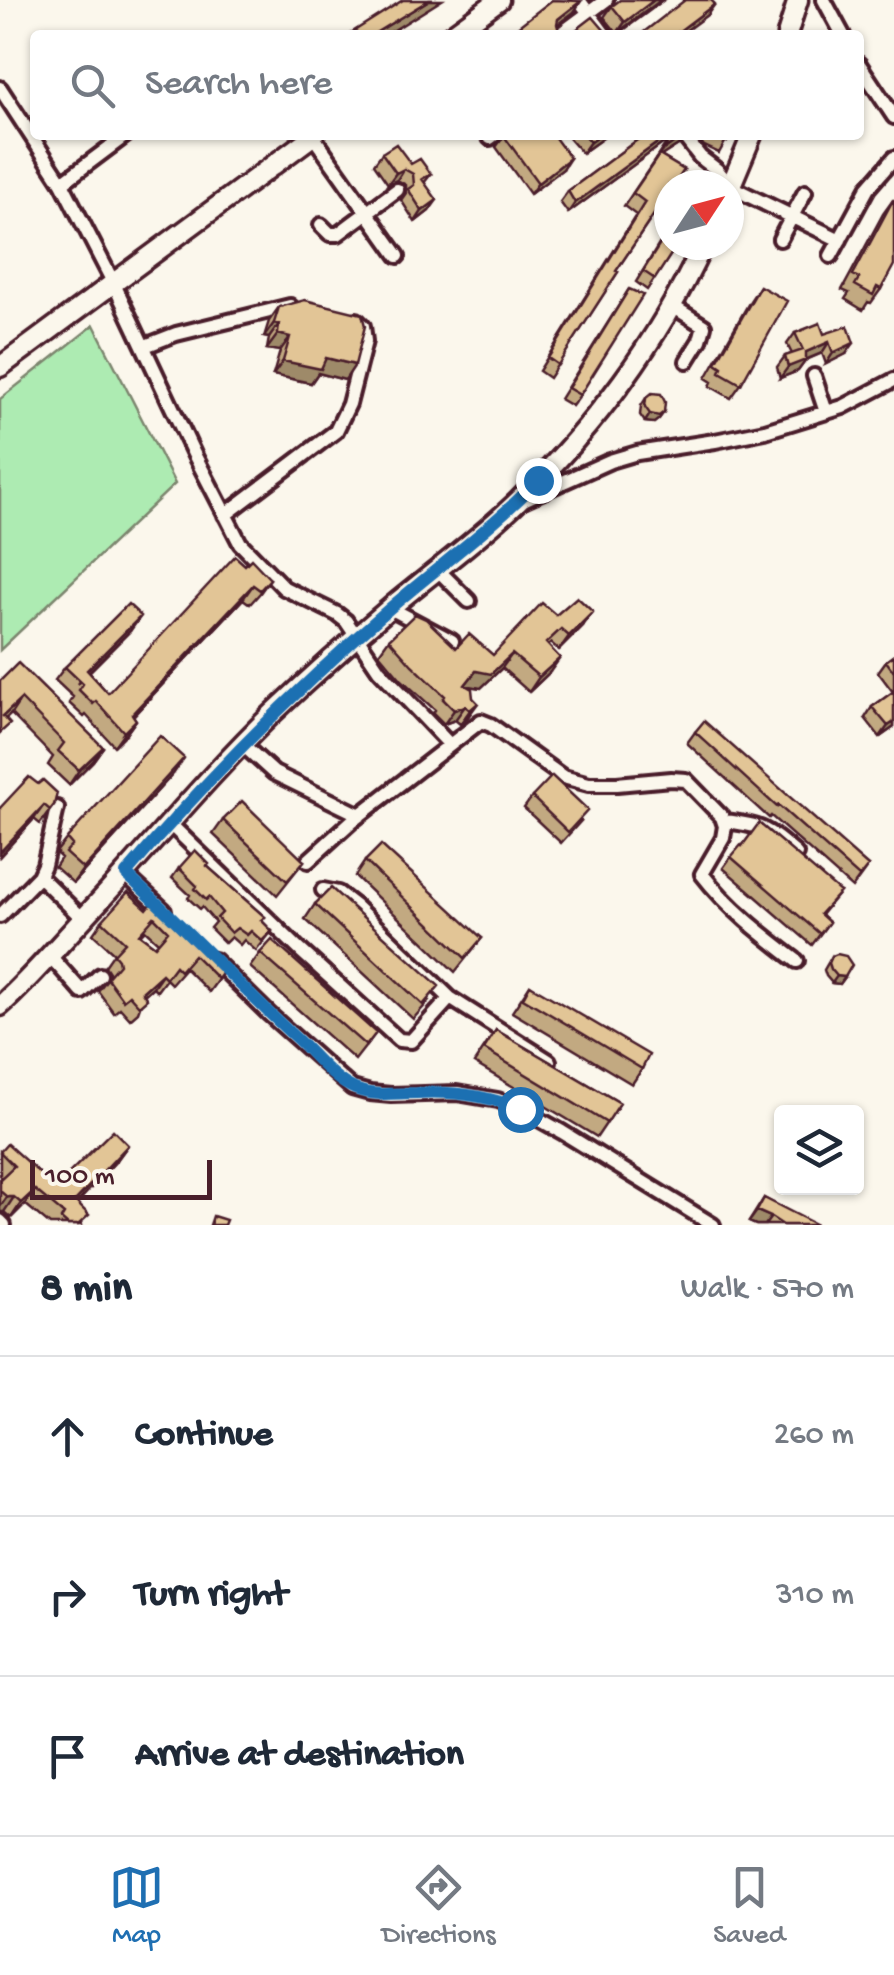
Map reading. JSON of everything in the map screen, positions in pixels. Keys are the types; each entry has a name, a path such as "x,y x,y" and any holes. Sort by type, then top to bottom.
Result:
{"street":[{"path":"457,30 499,0"},
{"path":"579,0 600,30"},
{"path":"565,30 606,0"},
{"path":"635,30 676,0"},
{"path":"789,30 798,0"},
{"path":"824,0 840,30"},
{"path":"864,72 894,117"},
{"path":"0,88 30,134"},
{"path":"34,140 62,183 114,284 240,543 284,588 346,622 379,670 450,745"},
{"path":"62,183 119,140"},
{"path":"0,367 307,140"},
{"path":"317,140 398,256"},
{"path":"687,140 716,170"},
{"path":"737,170 750,140"},
{"path":"830,256 868,188 894,158"},
{"path":"322,225 330,234 338,234 397,190"},
{"path":"780,239 805,192"},
{"path":"744,195 840,240"},
{"path":"0,1006 21,988 272,714 516,503 573,444 632,371 695,260"},
{"path":"145,346 176,334 298,304"},
{"path":"672,305 704,326 687,361"},
{"path":"225,515 336,431 349,404 364,341 363,326 358,320 343,316"},
{"path":"814,376 826,412"},
{"path":"516,503 610,461 765,430 843,406 894,380"},
{"path":"438,570 469,600"},
{"path":"390,608 452,641"},
{"path":"308,860 481,722 503,733 563,778 575,782 686,780 726,826 702,874 796,962"},
{"path":"242,745 274,773 360,815"},
{"path":"0,916 39,876 57,808"},
{"path":"724,821 766,828 804,861"},
{"path":"170,824 399,1040 411,1041 450,998"},
{"path":"126,874 172,918"},
{"path":"39,876 83,920"},
{"path":"323,890 338,893 356,907 450,998 568,1072"},
{"path":"200,946 352,1088 370,1093 457,1093 498,1100 562,1132 713,1225"},
{"path":"50,956 82,992 100,975"}],"green space":[{"path":"94,325 175,484 0,650 0,399"}],"building":[{"path":"403,0 429,0 380,30 356,30"},
{"path":"552,0 581,1 558,19 559,30 513,30"},
{"path":"620,0 654,0 625,22 612,6"},
{"path":"685,0 711,0 715,4 681,30 646,30"},
{"path":"593,17 604,30 576,30"},
{"path":"507,140 557,140 570,158 538,183"},
{"path":"637,140 661,140 575,203 568,191"},
{"path":"396,144 411,164 420,159 431,174 422,179 437,200 422,211 408,189 414,185 413,174 404,169 396,173 382,153"},
{"path":"659,155 684,170 654,170 654,214 558,365 548,358 645,202 633,193"},
{"path":"893,200 894,265 881,289 877,287 873,295 855,285 859,278 853,275"},
{"path":"654,254 654,260 667,260 655,279 643,271"},
{"path":"760,286 787,301 741,384 720,372 722,367 716,363"},
{"path":"629,289 643,295 580,395 568,388"},
{"path":"305,300 362,314 365,326 355,365 326,358 321,369 283,361 290,337 278,334 279,324 274,323 279,307"},
{"path":"820,323 824,334 848,326 854,343 833,353 829,342 806,352 806,360 788,367 785,356 803,350 795,333"},
{"path":"652,393 661,394 665,402 664,412 659,416 650,414 645,407 646,398"},
{"path":"235,556 245,565 251,559 270,579 260,590 253,585 132,714 136,720 124,732 96,701 93,704 79,690 83,684 65,667 128,604 141,616 87,670 108,693"},
{"path":"577,597 593,612 569,636 561,629 546,643 560,658 539,677 512,654 491,674 476,671 465,685 472,689 478,703 470,710 465,706 454,710 389,639 415,614 426,619 456,648 469,634 493,655 542,603 556,615"},
{"path":"894,655 894,672 886,661"},
{"path":"18,663 103,747 79,770 58,751 64,743 21,699 3,716 10,724 0,733 0,681"},
{"path":"894,691 894,722 888,726 872,707"},
{"path":"704,721 868,866 859,877 695,732"},
{"path":"160,736 184,758 83,869 65,853 72,845 68,837"},
{"path":"552,776 588,810 568,832 532,797"},
{"path":"29,777 38,784 43,780 57,793 54,805 50,810 44,805 0,852 0,808"},
{"path":"242,801 304,861 287,881 223,820"},
{"path":"759,823 840,892 820,914 829,922 820,934 731,857"},
{"path":"381,845 482,938 465,958 365,861"},
{"path":"195,850 207,866 265,917 261,920 272,931 262,941 251,931 247,935 237,928 231,933 217,918 222,913 179,868"},
{"path":"331,888 439,986 423,1005 315,904"},
{"path":"128,892 147,909 156,898 227,967 218,979 194,955 180,971 175,966 166,978 162,974 142,992 147,999 139,1006 129,995 123,1000 107,978 119,964 114,954 125,942 102,921","holes":["154,917 168,931 155,946 139,934"]},
{"path":"272,940 376,1033 366,1046 260,953"},
{"path":"837,954 846,956 852,965 845,977 837,976 831,969 829,963"},
{"path":"530,985 649,1055 642,1069 523,998"},
{"path":"496,1030 620,1103 607,1123 484,1049"},
{"path":"113,1130 128,1145 75,1201 89,1215 78,1225 68,1225 61,1219 64,1214 35,1190 21,1203 0,1191 0,1179 14,1166 0,1152 7,1144 55,1187"},
{"path":"764,1198 815,1224 783,1225 757,1211"},
{"path":"213,1216 226,1220 224,1225 210,1225"}],"route":[{"path":"520,1109 498,1100 457,1093 391,1094 352,1088 269,1014 126,874 272,714 538,480"}]}
